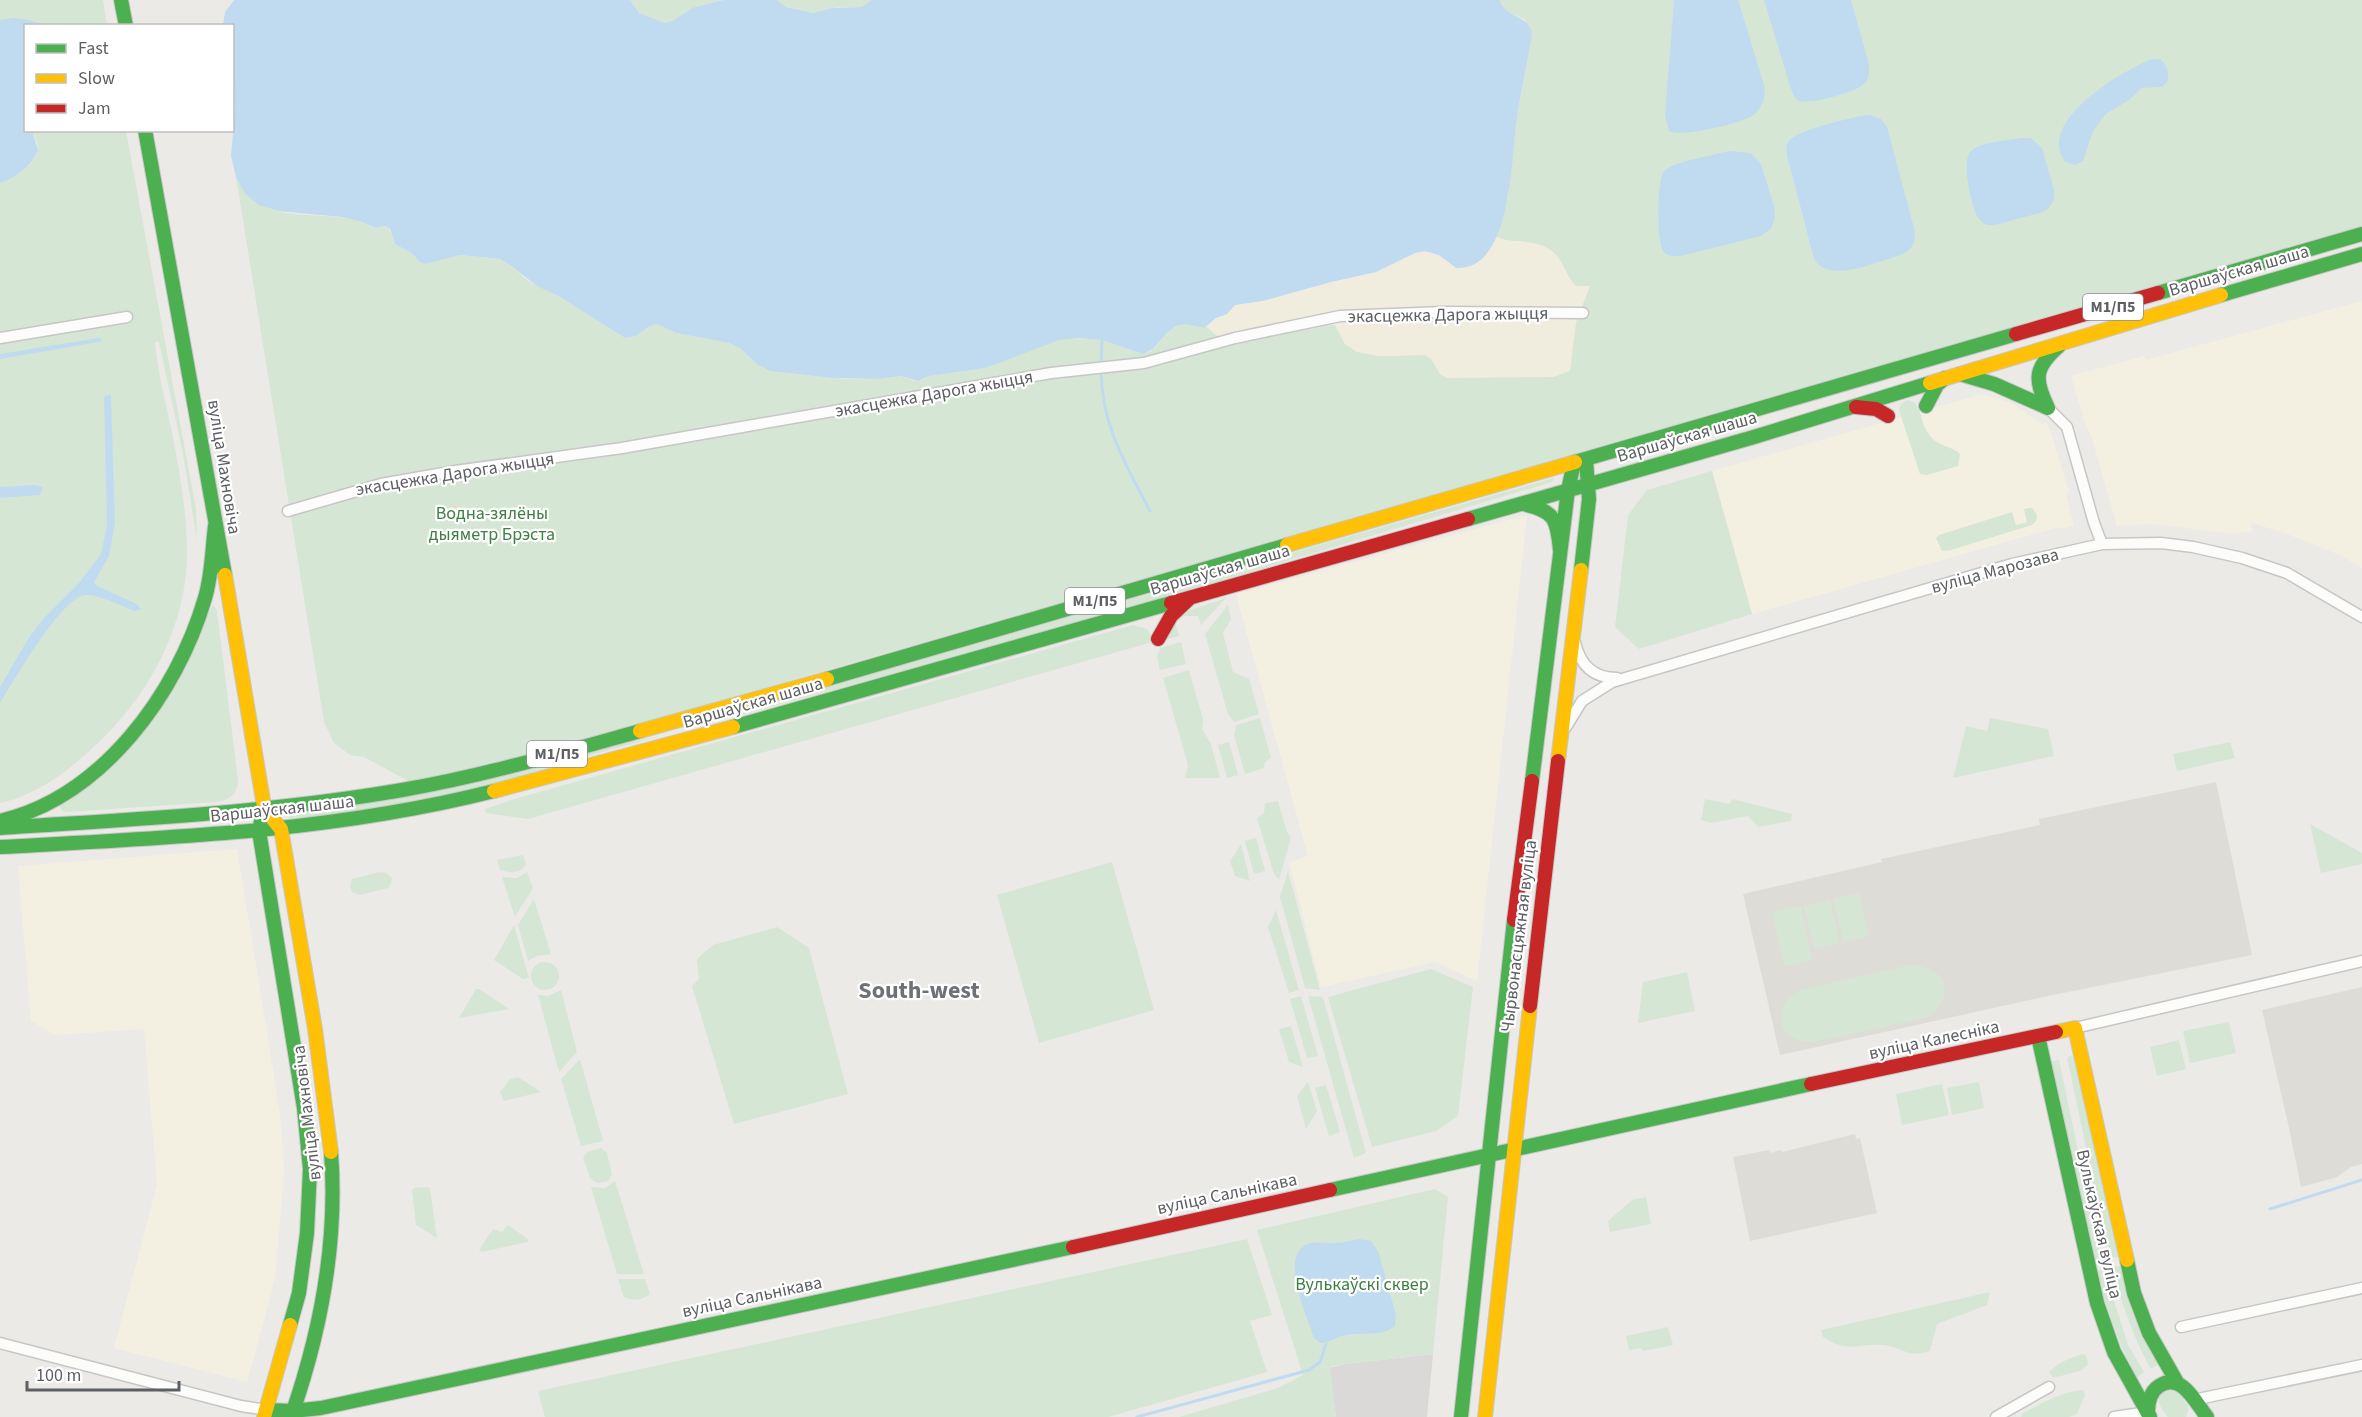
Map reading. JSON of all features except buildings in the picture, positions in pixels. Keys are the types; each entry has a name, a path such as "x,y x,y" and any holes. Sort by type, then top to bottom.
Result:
{"main road":[{"path":"121,0 126,24"},
{"name":"вуліца Махновіча","path":"145,132 265,809 259,831 304,1108 310,1169 308,1226 300,1286 266,1414"},
{"name":"Варшаўская шаша","path":"0,828 265,809 401,790 483,774 712,712 2362,234"},
{"name":"Варшаўская шаша","path":"0,848 281,829 344,821 452,802 528,783 1125,617 1754,437 2246,287 2362,254"},
{"path":"2048,408 2040,391 2038,371 2042,363 2064,342"},
{"path":"1960,374 1994,384 2048,408"},
{"path":"1926,406 1937,385 1945,378"},
{"path":"1853,406 1876,409 1888,416"},
{"name":"Чырвонасцяжная вуліца","path":"1485,1417 1585,532 1589,484 1580,461"},
{"name":"Чырвонасцяжная вуліца","path":"1461,1417 1506,987 1560,550 1568,490 1580,461"},
{"path":"1520,503 1545,508 1555,519 1560,550"},
{"path":"0,820 35,809 87,778 122,748 148,717 185,655 206,597 215,526"},
{"path":"1125,617 1141,619 1148,624 1158,639 1171,616 1192,597"},
{"path":"712,712 718,731"},
{"path":"663,726 669,745"},
{"name":"вуліца Махновіча","path":"265,809 281,829 327,1108 333,1179 332,1236 325,1287 292,1414"},
{"name":"вуліца Калесніка","path":"1514,1150 1791,1087 2075,1028"},
{"name":"Вулькаўская вуліца","path":"2075,1028 2134,1293 2149,1333 2178,1384 2190,1393 2207,1417"},
{"name":"Вулькаўская вуліца","path":"2038,1036 2097,1303 2114,1352 2149,1415"},
{"name":"вуліца Сальнікава","path":"266,1414 292,1414 494,1372 1514,1150"},
{"path":"2149,1415 2147,1403 2153,1390 2165,1384 2178,1384"},
{"path":"2190,1417 2193,1400"}],"street":[{"name":"экасцежка Дарога жыцця","path":"288,511 344,493 413,478 622,448 1051,373 1144,363 1235,338 1340,316 1454,312 1583,313"},
{"path":"0,338 127,317"},
{"path":"2048,408 2067,427 2102,544"},
{"name":"вуліца Марозава","path":"1560,740 1582,701 1603,686 1624,678 2012,564 2102,544 2161,543 2193,547 2242,558 2287,573 2362,617"},
{"name":"вуліца Марозава","path":"1573,633 1578,655 1588,669 1605,677 1624,678"},
{"name":"вуліца Калесніка","path":"2075,1028 2362,961"},
{"path":"2181,1327 2362,1288"},
{"name":"вуліца Сальнікава","path":"0,1343 266,1414"},
{"path":"2193,1400 2362,1365"},
{"path":"1996,1417 2049,1387"},
{"path":"2114,1417 2149,1415"}],"shaded area":[{"path":"2362,301 2362,568 2340,555 2285,533 2251,523 2253,531 2233,534 2152,524 2117,526 2092,438 2071,376 2144,356 2146,360"},
{"path":"1982,394 2011,403 2042,424 2046,423 2069,492 2066,494 2074,526 2062,529 2059,527 1752,614 1712,471"},
{"path":"1527,515 1477,981 1435,962 1321,987 1289,862 1308,856 1236,594"},
{"path":"2216,782 2252,955 2048,996 1780,1055 1743,894 1882,862 1881,859 2040,825 2039,819"},
{"path":"237,849 280,1113 284,1171 276,1270 247,1382 114,1348 157,1185 144,1029 55,1035 31,1021 18,866"},
{"path":"2362,987 2362,1164 2351,1167 2337,1177 2301,1187 2262,1010"},
{"path":"1855,1134 1856,1139 1860,1138 1877,1213 1750,1241 1733,1157 1769,1150 1770,1153 1781,1150 1782,1152"},
{"path":"1433,1354 1427,1417 1336,1417 1329,1368"}],"green space":[{"path":"0,0 103,0 107,24 44,24 0,20"},
{"path":"630,0 724,0 686,11 665,23 639,13"},
{"path":"777,0 872,0 861,7 838,7 813,13 786,7"},
{"name":"Водна-зялёны дыяметр Брэста","path":"1500,0 2362,0 2362,226 502,764 410,782 364,757 350,755 334,743 324,722 236,177 244,191 255,201 280,212 338,217 374,228 388,227 394,241 416,259 460,255 500,259 528,281 560,297 625,338 636,336 657,324 676,333 729,343 741,349 763,368 777,372 844,379 880,379 900,376 914,381 929,376 986,368 1043,344 1068,338 1102,340 1140,353 1150,352 1173,328 1186,324 1207,327 1223,341 1335,325 1345,344 1378,356 1425,355 1432,360 1440,374 1573,340 1576,322 1589,286 1576,286 1568,279 1564,268 1523,241 1506,241 1497,237 1508,198 1517,117 1532,36 1524,19 1507,12"},
{"path":"32,132 126,132 196,509 197,540 183,454 159,342 155,342 180,478 186,528 185,578 174,628 152,675 123,716 106,735 58,777 30,793 0,803 0,183 12,178 29,165 36,155 37,142"},
{"path":"1907,400 1914,402 1917,406 1925,429 1934,440 1960,454 1958,466 1927,475 1920,474 1899,410 1901,404"},
{"path":"1712,471 1752,614 1639,649 1615,627 1628,515 1647,490"},
{"path":"1554,478 1552,482 1241,574 722,720 817,692 832,684"},
{"path":"2032,508 2037,515 2032,525 1951,550 1942,551 1936,538 1939,535 2012,512 2016,525 2027,522 2024,509"},
{"path":"1226,598 1201,625 1198,616 1184,616 1175,623 1179,636 1163,640 1179,614"},
{"path":"213,605 217,611 238,780 235,793 217,802 65,812 61,810 60,806 125,753"},
{"path":"1228,605 1231,619 1223,633 1233,672 1249,679 1259,714 1234,722 1228,714 1205,634"},
{"path":"1133,625 1147,629 1152,637 1149,643 528,819 486,813 485,809 511,800"},
{"path":"1181,642 1186,664 1160,670 1157,657 1160,648"},
{"path":"1189,670 1203,719 1202,729 1211,744 1220,778 1185,778 1188,765 1163,678"},
{"path":"1260,718 1271,758 1265,762 1264,768 1245,774 1234,735 1236,725"},
{"path":"1990,718 2048,729 2054,756 1953,778 1966,726 1987,731"},
{"path":"660,736 570,761 534,775 478,788 340,815 288,818 293,814"},
{"path":"1229,742 1238,775 1227,778 1218,745"},
{"path":"2230,742 2235,758 2177,771 2173,754"},
{"path":"1705,799 1730,804 1732,799 1792,814 1791,821 1758,827 1748,816 1711,823 1701,820"},
{"path":"1278,801 1287,832 1291,837 1279,880 1274,874 1257,818 1264,813 1265,803"},
{"path":"2310,824 2362,853 2362,864 2321,873"},
{"path":"1256,838 1265,871 1254,874 1245,841"},
{"path":"1241,844 1250,881 1235,876 1230,861"},
{"path":"523,855 526,865 520,870 511,872 500,870 497,860"},
{"path":"1112,862 1154,1010 1039,1043 997,895"},
{"path":"1288,871 1320,990 1305,988 1280,897"},
{"path":"379,872 386,873 392,878 388,888 360,895 352,892 350,886 352,879"},
{"path":"527,872 533,888 515,917 502,877 517,878"},
{"path":"1859,893 1869,936 1843,942 1833,899"},
{"path":"534,899 551,954 537,956 528,961 518,925"},
{"path":"1830,900 1840,943 1814,949 1804,906"},
{"path":"1801,906 1812,960 1784,966 1772,912"},
{"path":"1276,910 1299,990 1289,993 1268,927"},
{"path":"514,925 529,978 523,979 494,960"},
{"path":"777,927 809,948 848,1094 734,1124 692,986 699,979 697,959 713,945"},
{"path":"545,962 555,966 559,976 555,986 545,990 535,986 531,976 535,966"},
{"path":"1910,965 1932,970 1943,982 1945,990 1943,999 1929,1017 1814,1042 1792,1037 1785,1030 1781,1014 1784,1005 1801,990"},
{"path":"1431,969 1473,987 1458,1116 1436,1131 1372,1147 1328,997"},
{"path":"1687,972 1695,1011 1638,1023 1643,982"},
{"path":"476,989 479,989 509,1009 459,1018"},
{"path":"561,990 577,1052 559,1072 538,995 548,996"},
{"path":"1301,996 1318,1056 1307,1058 1290,999"},
{"path":"1308,996 1323,997 1366,1153 1354,1158"},
{"path":"2229,1022 2236,1053 2190,1063 2183,1031"},
{"path":"1291,1026 1303,1067 1289,1062 1279,1029"},
{"path":"2179,1040 2186,1069 2157,1076 2150,1047"},
{"path":"2075,1055 2118,1257 2109,1258 2067,1057"},
{"path":"580,1059 603,1141 581,1146 561,1079"},
{"path":"2059,1060 2101,1260 2093,1261 2050,1062"},
{"path":"518,1077 541,1092 504,1101 500,1092 510,1079"},
{"path":"1308,1082 1317,1111 1306,1129 1297,1096"},
{"path":"1979,1082 1984,1108 1952,1115 1947,1088"},
{"path":"1942,1084 1949,1115 1902,1125 1896,1094"},
{"path":"1326,1085 1340,1132 1329,1136 1315,1088"},
{"path":"601,1148 607,1153 612,1174 608,1181 597,1183 590,1178 583,1157 587,1152"},
{"path":"615,1181 644,1274 617,1274 591,1187 605,1188"},
{"path":"428,1187 437,1238 416,1225 412,1191 414,1188"},
{"name":"Вулькаўскі сквер","path":"1435,1189 1448,1197 1433,1354 1330,1367 1336,1417 1179,1417 1278,1388 1303,1375 1257,1230"},
{"path":"1646,1197 1651,1224 1610,1232 1608,1221 1632,1200"},
{"path":"508,1225 529,1240 482,1252 479,1250 493,1229 502,1232"},
{"path":"1247,1239 1272,1315 1250,1321 1267,1372 1108,1417 545,1417 538,1391"},
{"path":"2120,1266 2136,1316 2158,1364 2151,1369 2133,1332 2112,1267"},
{"path":"2104,1269 2128,1345 2144,1372 2137,1378 2119,1339 2100,1285 2096,1271"},
{"path":"618,1279 645,1279 650,1294 637,1300 624,1297"},
{"path":"1990,1292 1987,1305 1937,1324 1930,1351 1922,1353 1910,1353 1883,1345 1853,1347 1840,1345 1823,1337 1821,1330"},
{"path":"1668,1327 1673,1345 1644,1351 1640,1348 1629,1350 1626,1336"},
{"path":"2084,1354 2088,1365 2080,1371 2053,1378 2049,1372 2065,1360"},
{"path":"2177,1389 2189,1408 2186,1417 2168,1417 2159,1404 2160,1394 2162,1390"},
{"path":"2083,1390 2085,1395 2077,1414 2069,1417 2021,1417 2022,1414 2051,1399"}],"sand":[{"path":"1497,237 1545,247 1556,255 1576,286 1590,286 1576,322 1570,371 1553,377 1447,378 1440,374 1432,360 1425,355 1378,356 1357,352 1345,344 1335,325 1231,345 1207,327 1216,318 1227,314 1234,305 1263,301 1376,272 1415,253 1432,252 1450,264 1492,246"}],"water":[{"path":"234,0 630,0 639,13 665,23 692,8 724,0 777,0 786,7 813,13 832,8 861,7 872,0 1500,0 1507,11 1527,24 1532,36 1517,118 1506,208 1499,232 1489,251 1475,264 1456,268 1439,255 1425,251 1415,253 1376,272 1263,301 1235,305 1227,314 1216,318 1204,328 1185,324 1176,326 1153,349 1143,354 1102,340 1077,338 1059,340 986,368 929,376 918,381 900,376 880,379 832,378 770,371 758,365 741,349 729,343 676,333 657,324 636,336 625,338 560,297 537,286 500,259 460,255 425,264 395,244 390,229 386,226 375,228 342,217 278,211 259,205 245,194 236,177 231,156 235,111 234,24 223,24 225,12"},
{"path":"1674,0 1738,0 1765,88 1763,102 1755,114 1749,118 1712,128 1686,133 1669,131 1665,116"},
{"path":"1764,0 1851,0 1869,64 1866,82 1852,91 1832,97 1804,102 1797,100 1791,89"},
{"path":"14,18 43,24 24,24 24,132 32,132 38,150 36,156 23,170 0,183 0,20"},
{"path":"2152,59 2160,59 2166,67 2167,82 2162,87 2142,88 2129,100 2106,114 2093,131 2083,161 2075,165 2065,162 2059,146 2062,130 2072,115 2104,86"},
{"path":"1870,115 1881,119 1887,127 1915,237 1909,250 1901,255 1854,269 1831,270 1821,267 1814,259 1787,155 1787,146 1792,138 1806,131 1842,120"},
{"path":"2031,138 2042,148 2054,190 2054,200 2043,212 1995,225 1987,225 1978,217 1972,201 1967,171 1969,155 1972,150 1982,145"},
{"path":"1730,151 1751,153 1761,164 1774,206 1775,217 1771,229 1761,236 1681,256 1666,254 1661,247 1659,225 1660,186 1664,171 1685,161"},
{"path":"99,338 102,340 99,342 0,359 0,354"},
{"path":"109,394 111,396 115,523 109,556 94,582 97,586 137,604 141,609 135,611 91,595 76,599 51,624 0,703 0,687 28,639 44,618 78,584 101,554 107,525 104,397"},
{"path":"35,485 43,487 40,495 0,498 0,487"},
{"path":"1359,1239 1371,1241 1378,1251 1396,1315 1395,1326 1384,1332 1349,1335 1320,1343 1314,1338 1301,1301 1297,1287 1295,1260 1299,1250 1311,1243 1339,1243"}],"waterway":[{"path":"1101,364 1102,340"},
{"path":"1101,370 1102,390 1110,427 1116,444 1150,511"},
{"path":"2270,1209 2362,1180"},
{"path":"1137,1417 1309,1370 1320,1362 1326,1344"}],"traffic: fast":[{"path":"121,0 126,24"},
{"path":"145,132 225,575"},
{"path":"2158,293 2362,234"},
{"path":"2221,295 2362,254"},
{"path":"1575,462 2016,334"},
{"path":"2048,408 2040,389 2039,374 2045,361 2059,346"},
{"path":"1960,374 1994,384 2048,408"},
{"path":"1926,406 1937,385 1945,378"},
{"path":"1468,519 1754,437 1930,383"},
{"path":"1581,570 1589,499 1586,460"},
{"path":"1532,781 1568,490 1574,463"},
{"path":"1523,504 1548,513 1555,524 1560,550"},
{"path":"0,821 37,808 71,790 102,765 130,736 155,704 176,670 205,598 215,526"},
{"path":"827,679 1287,545"},
{"path":"733,727 1171,603"},
{"path":"0,828 201,814 352,798 462,778 640,731"},
{"path":"0,847 187,836 310,824 372,816 494,791"},
{"path":"264,806 259,831 304,1108 310,1169 307,1233 299,1293 290,1325"},
{"path":"1461,1417 1514,920"},
{"path":"2038,1036 2097,1303 2114,1352 2150,1417"},
{"path":"1330,1190 1811,1084"},
{"path":"291,1417 311,1352 325,1286 332,1220 331,1152"},
{"path":"267,1410 293,1411 321,1408 1073,1247"},
{"path":"2127,1260 2134,1293 2149,1333 2178,1384"},
{"path":"2148,1412 2153,1391 2167,1382 2181,1386 2187,1391 2207,1417"}],"traffic: slow":[{"path":"1930,383 2221,295"},
{"path":"1287,545 1575,462"},
{"path":"1558,761 1581,570"},
{"path":"225,575 264,806"},
{"path":"640,731 827,679"},
{"path":"494,791 733,727"},
{"path":"272,818 281,829 315,1029 331,1152"},
{"path":"1485,1417 1530,1006"},
{"path":"2056,1032 2075,1028 2127,1260"},
{"path":"264,1417 290,1325"}],"traffic: jam":[{"path":"2016,334 2158,293"},
{"path":"1856,407 1876,409 1888,416"},
{"path":"1171,603 1468,519"},
{"path":"1158,639 1171,616 1189,599"},
{"path":"1530,1006 1558,761"},
{"path":"1514,920 1532,781"},
{"path":"1811,1084 2056,1032"},
{"path":"1073,1247 1330,1190"}],"district":[{"name":"South-west","path":"919,990"}]}
